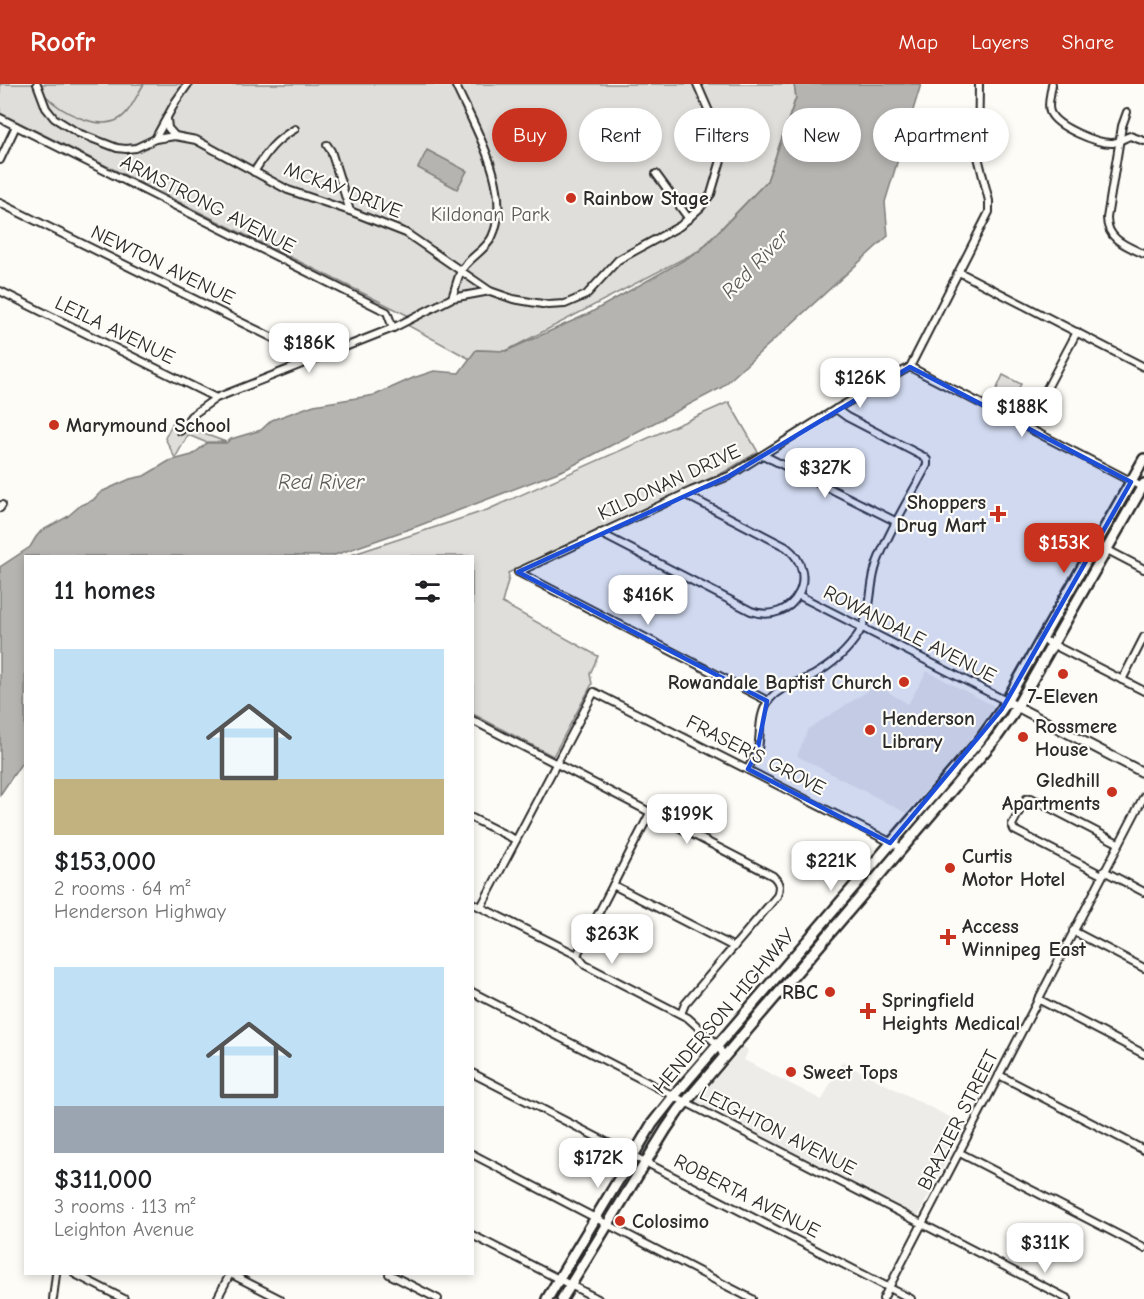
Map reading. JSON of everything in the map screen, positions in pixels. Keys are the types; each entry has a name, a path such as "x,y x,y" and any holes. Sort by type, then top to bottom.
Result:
{"main road":[{"name":"HENDERSON HIGHWAY","path":"547,1299 652,1124 980,740 1006,701 1144,459"},
{"name":"HENDERSON HIGHWAY","path":"562,1299 645,1162 686,1102 996,738 1143,487"},
{"path":"957,766 963,778"},
{"path":"805,943 815,950"},
{"path":"758,998 768,1006"}],"street":[{"name":"MCKAY DRIVE","path":"37,84 46,108 54,118 78,133 117,148 126,149 136,148 156,139 175,136 206,144 288,190 411,235 490,291"},
{"path":"156,139 176,101 188,84"},
{"path":"452,298 461,270 492,238 499,213 499,195 490,160 455,84"},
{"path":"180,431 191,416 216,398 393,328 452,298 490,291 513,299 548,305 573,301 591,290 622,256 680,226 711,194 720,160 714,123 697,84"},
{"path":"979,84 978,157 990,208 987,219 910,367 1143,487"},
{"path":"1052,84 1049,109 1057,121 1092,140 1108,143 1130,136 1144,141"},
{"path":"1127,112 1123,123 1107,227 1116,239 1144,254"},
{"name":"ARMSTRONG AVENUE","path":"0,118 387,312 393,328"},
{"path":"168,118 168,128 175,136"},
{"path":"0,160 16,126"},
{"path":"254,172 271,147 282,136 295,129"},
{"path":"327,145 331,151 350,211"},
{"path":"656,174 689,219"},
{"name":"NEWTON AVENUE","path":"0,202 277,340 303,354 309,361"},
{"path":"959,272 1144,367"},
{"name":"LEILA AVENUE","path":"0,291 216,398"},
{"path":"1046,394 1077,332"},
{"name":"KILDONAN DRIVE","path":"768,701 518,572 684,494 729,476 910,367"},
{"path":"748,769 757,752 762,716 768,701 786,685 810,677 843,654 862,627 870,606 877,565 927,465 924,457 836,410"},
{"path":"763,455 897,522"},
{"path":"600,533 756,613 780,612 789,606 798,595 802,582 798,559 791,551 684,494"},
{"path":"1096,544 1144,569"},
{"name":"ROWANDALE AVENUE","path":"798,595 1006,701"},
{"path":"1122,680 1144,637"},
{"path":"1042,639 1144,692"},
{"name":"FRASER'S GROVE","path":"556,763 594,692 902,848"},
{"path":"1006,701 1144,773"},
{"path":"474,721 773,876 779,882 780,889 777,896 685,1004 681,1014"},
{"path":"481,906 556,763"},
{"name":"BRAZIER STREET","path":"883,1299 1144,796"},
{"path":"1118,843 1031,798 1026,799 1012,825 1014,830 1144,891"},
{"path":"577,955 650,813"},
{"path":"474,819 516,840"},
{"path":"613,885 734,947"},
{"path":"474,904 577,955 585,965 681,1014 718,1045 724,1057"},
{"path":"1073,931 1144,968"},
{"name":"LEIGHTON AVENUE","path":"474,993 1068,1299"},
{"path":"1038,999 1144,1054"},
{"name":"ROBERTA AVENUE","path":"474,1074 911,1299"},
{"path":"999,1076 1144,1150"},
{"path":"960,1153 1144,1248"},
{"path":"474,1155 752,1299"},
{"path":"474,1236 598,1299"},
{"path":"53,1299 56,1275"},
{"path":"77,1275 124,1299"},
{"path":"217,1299 229,1275"},
{"path":"232,1275 280,1299"},
{"path":"390,1275 438,1299"}],"highlighted area":[{"path":"910,367 1131,482 1002,709 890,843 748,769 757,752 767,701 518,572 729,476"}],"shaded area":[{"path":"927,671 996,707 977,734 906,813 797,756 808,729 877,685 908,704"},
{"path":"743,1047 748,1051 744,1060 822,1100 842,1062 965,1125 918,1216 696,1101"}],"green space":[{"name":"Kildonan Park","path":"0,84 794,84 796,97 792,108 782,108 782,138 767,181 700,250 506,351 477,350 470,359 407,325 415,319 0,113"},
{"path":"1003,375 1021,384 1005,412 990,404"},
{"path":"729,402 758,452 724,472 508,573 502,603 598,656 590,674 592,684 553,756 474,715 474,555 351,555 487,510"},
{"path":"173,422 178,425 176,431 184,434 188,428 226,442 205,442 188,435 175,458 165,438"}],"water":[{"name":"Red River","path":"794,84 921,84 914,108 873,108 873,162 897,162 885,202 888,236 721,388 566,469 418,526 335,555 24,555 24,759 0,795 0,567 30,547 41,531 67,517 101,492 130,479 144,476 169,461 192,455 207,443 226,443 231,439 261,430 272,420 314,405 375,395 434,371 459,373 476,350 506,351 590,313 700,251 767,181 782,138 782,162 861,162 861,108 793,108 796,98"},
{"path":"427,150 467,171 457,189 418,168"}],"waterway":[{"path":"46,96 61,108 80,118 101,123 110,122 119,119 127,112 144,84"}],"place":[{"name":"Rainbow Stage","path":"571,198"},
{"name":"Marymound School","path":"54,425"},
{"name":"Shoppers Drug Mart","path":"998,514"},
{"name":"7-Eleven","path":"1063,674"},
{"name":"Rowandale Baptist Church","path":"904,682"},
{"name":"Henderson Library","path":"870,730"},
{"name":"Rossmere House","path":"1023,737"},
{"name":"Gledhill Apartments","path":"1112,792"},
{"name":"Curtis Motor Hotel","path":"950,868"},
{"name":"Access Winnipeg East","path":"948,937"},
{"name":"RBC","path":"830,992"},
{"name":"Springfield Heights Medical","path":"868,1011"},
{"name":"Sweet Tops","path":"791,1072"},
{"name":"Colosimo","path":"620,1221"}]}
